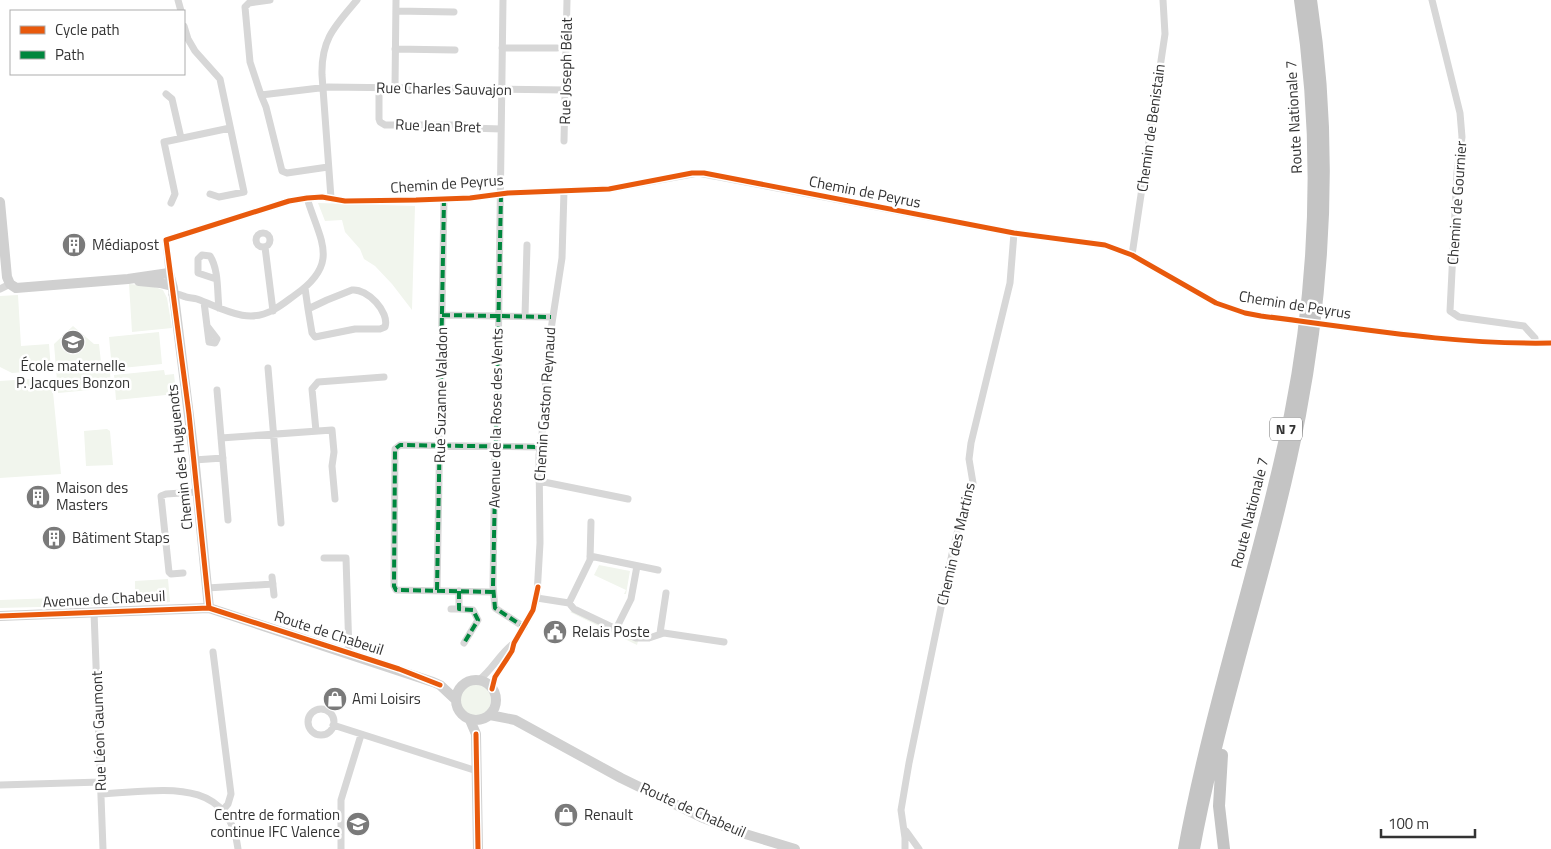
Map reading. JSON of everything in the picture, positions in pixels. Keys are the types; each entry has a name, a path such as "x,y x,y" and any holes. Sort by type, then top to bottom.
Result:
{"highway":[{"name":"Route Nationale 7","path":"1184,849 1204,756 1281,453 1302,342 1311,260 1313,168 1311,103 1300,0"},
{"name":"Route Nationale 7","path":"1194,849 1227,709 1292,454 1307,378 1317,302 1324,164 1318,62 1311,0"},
{"path":"1224,849 1219,819 1219,786 1227,709"}],"main road":[{"path":"0,202 7,277 10,284 16,288 128,279 169,286"},
{"name":"Chemin des Huguenots","path":"169,286 194,460 210,608"},
{"name":"Route de Chabeuil","path":"210,608 440,685 462,685"},
{"name":"Avenue de Chabeuil","path":"0,616 210,608"},
{"path":"476,734 496,703 495,693 484,682 479,680 462,685 455,699 459,712 470,720 476,734 478,849"},
{"name":"Route de Chabeuil","path":"440,685 455,699"},
{"name":"Route de Chabeuil","path":"496,703 515,720 678,806 742,834 795,849"},
{"path":"470,720 486,717"},
{"name":"Route de Chabeuil","path":"486,717 515,720"}],"street":[{"path":"270,0 249,3 245,7 245,11 250,62 266,107 282,171 287,173 328,167"},
{"path":"395,88 396,0"},
{"name":"Avenue de la Rose des Vents","path":"503,0 493,592 494,605 497,610 524,627"},
{"name":"Rue Joseph Bélat","path":"564,142 567,0"},
{"name":"Chemin de Benistain","path":"1132,255 1165,34 1162,0"},
{"name":"Chemin de Gournier","path":"1432,0 1460,113 1462,137 1457,172 1450,311 1459,317 1524,326 1534,338 1535,343"},
{"path":"331,198 322,87 322,60 327,40 354,1"},
{"path":"396,11 454,12"},
{"path":"185,29 195,51 220,79 244,192 219,197 210,194"},
{"path":"502,48 557,48"},
{"path":"395,49 455,50"},
{"name":"Rue Charles Sauvajon","path":"261,96 322,87 565,90"},
{"name":"Rue Jean Bret","path":"379,87 379,118 380,122 385,124 465,125 470,128 501,129"},
{"path":"166,94 172,99 181,138"},
{"path":"171,203 175,194 164,142 230,128"},
{"name":"Chemin de Peyrus","path":"166,240 289,201 307,198 322,197 345,201 444,199 564,190 609,189 692,173 704,173 1014,233 1105,245 1132,255 1216,303 1245,313 1454,340 1551,343"},
{"name":"Chemin Gaston Reynaud","path":"492,689 495,677 512,651 514,643 524,627 537,598 540,543 540,447 551,317 562,258 564,190"},
{"path":"169,286 182,298 195,298 237,315 249,316 272,311 305,288 318,274 322,265 324,254 322,242 307,198"},
{"name":"Rue Suzanne Valadon","path":"437,590 444,199"},
{"name":"Chemin des Martins","path":"905,849 901,810 909,763 952,554 964,504 971,492 973,483 969,459 971,443 1010,283 1014,233"},
{"name":"Chemin des Huguenots","path":"166,240 169,286"},
{"path":"525,316 528,245"},
{"path":"265,248 272,311"},
{"path":"216,278 219,308"},
{"path":"0,289 10,284"},
{"path":"305,288 308,309 312,333 315,337 355,329 380,329 386,327 387,322 372,298 357,290 327,300 308,309"},
{"path":"204,302 207,326"},
{"path":"442,315 551,317"},
{"path":"268,368 281,523"},
{"path":"316,431 312,388 318,382 384,377"},
{"path":"217,390 228,520"},
{"path":"221,438 332,430 334,452 332,466 335,499"},
{"path":"493,592 396,590 394,586 395,449 400,445 540,447"},
{"path":"194,460 223,458"},
{"path":"539,481 628,499"},
{"path":"183,573 171,574 168,572 161,496 197,492"},
{"path":"569,603 590,560 590,522"},
{"path":"590,556 658,570"},
{"path":"324,558 346,558 349,653"},
{"path":"616,629 631,599 637,566"},
{"path":"207,588 273,580 274,595"},
{"path":"459,591 455,609 473,610 478,620 464,643"},
{"path":"660,633 666,594"},
{"path":"537,598 569,603 574,609 636,638 649,638 660,633 724,642"},
{"name":"Rue Léon Gaumont","path":"94,612 103,849"},
{"name":"Chemin Gaston Reynaud","path":"479,680 491,669 507,648 514,643"},
{"path":"213,652 231,794 228,804 223,810"},
{"path":"333,725 477,771"},
{"path":"341,849 341,800 361,735"},
{"path":"0,784 100,782"},
{"path":"101,794 174,790 190,792 212,800 223,810 234,828 238,849"},
{"path":"903,827 919,849"}],"shaded area":[{"path":"318,203 415,206 412,310 392,284 375,266 364,259 360,249 345,232 342,220 325,221"},
{"path":"129,284 152,286 163,290 167,298 172,328 132,332"},
{"path":"18,295 21,346 49,344 51,370 12,373 0,367 0,296"},
{"name":"École maternelle P. Jacques Bonzon","path":"73,326 94,344 99,344 101,362 110,370 111,388 58,393 54,344"},
{"path":"159,332 162,364 112,369 109,337"},
{"path":"164,370 165,375 174,374 176,394 116,400 114,375"},
{"path":"30,379 47,383 53,392 61,474 0,478 0,381"},
{"path":"107,429 110,431 113,465 86,466 84,431"},
{"path":"599,565 630,571 626,594 624,594 626,590 594,575"},
{"path":"168,579 170,602 0,608 0,600 135,595 135,581"},
{"path":"573,611 627,638 638,641 637,645 570,612"},
{"path":"475,684 487,688 491,700 487,712 475,716 463,712 459,700 463,688"}],"marked path":[{"path":"501,194 493,586 495,608 524,627"},
{"path":"437,590 444,199"},
{"path":"442,315 551,317"},
{"path":"493,592 396,590 394,586 395,449 400,445 539,447"},
{"path":"459,591 459,609 473,610 478,620 464,643"}],"cycle path":[{"path":"209,608 189,414 166,240 289,201 322,197 345,201 470,198 508,193 609,189 692,173 704,173 1014,233 1105,245 1132,255 1216,303 1245,313 1442,338 1515,343 1551,343"},
{"path":"492,689 495,677 512,651 514,643 533,610 538,587"},
{"path":"0,616 209,608 399,669 440,685"},
{"path":"476,734 478,849"}],"place":[{"name":"Médiapost","path":"74,245"},
{"name":"École maternelle P. Jacques Bonzon","path":"73,342"},
{"name":"Maison des Masters","path":"38,497"},
{"name":"Bâtiment Staps","path":"54,538"},
{"name":"Relais Poste","path":"555,632"},
{"name":"Ami Loisirs","path":"335,699"},
{"name":"Renault","path":"566,815"},
{"name":"Centre de formation continue IFC Valence","path":"358,824"}]}
